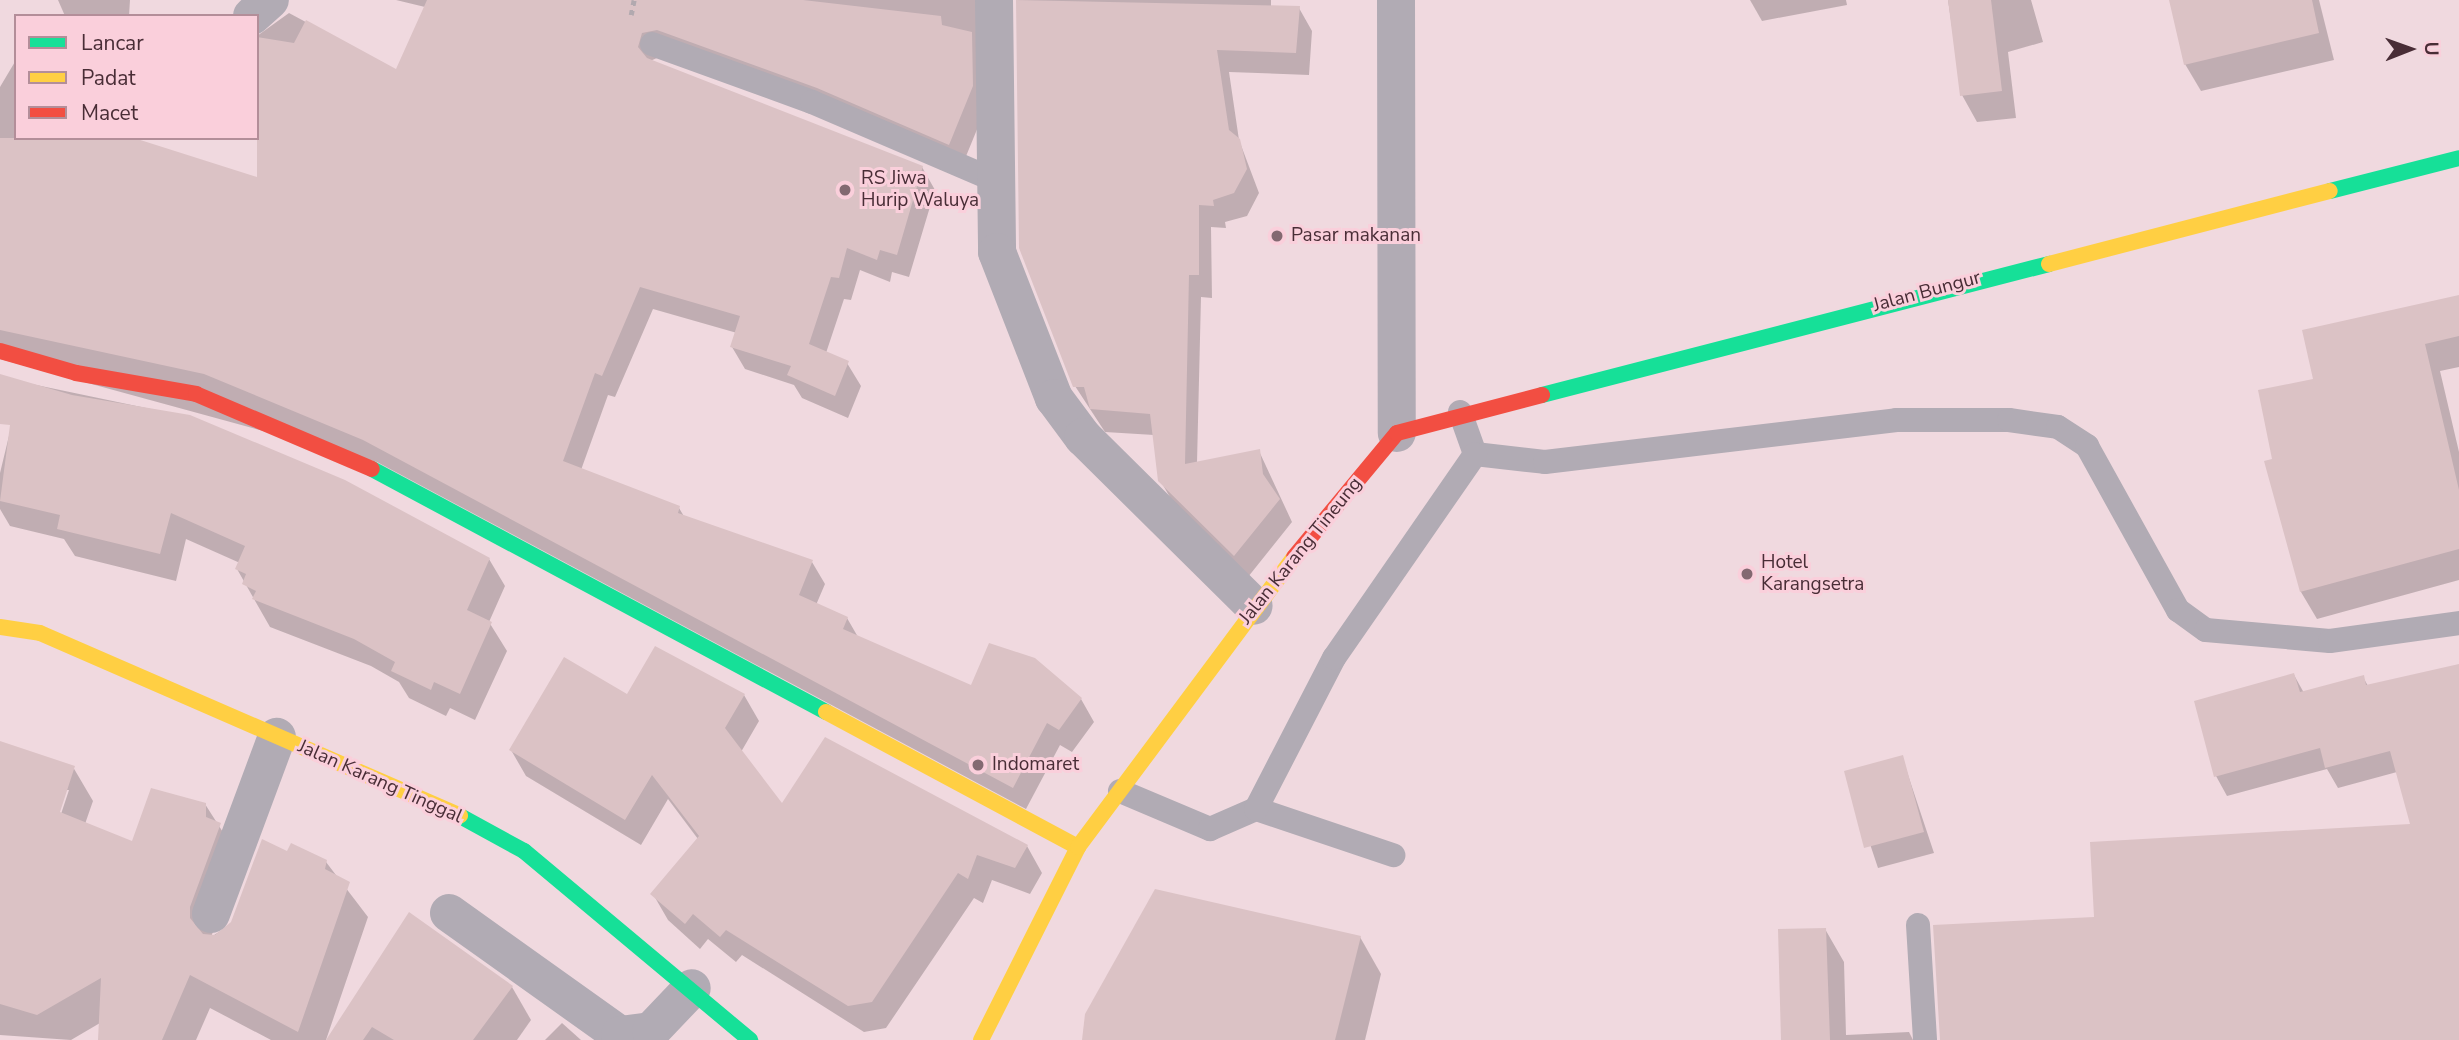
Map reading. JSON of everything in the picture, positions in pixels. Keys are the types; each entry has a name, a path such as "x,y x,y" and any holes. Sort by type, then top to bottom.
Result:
{"street":[{"path":"254,14 270,0"},
{"path":"994,0 997,252 1054,398 1083,437 1254,606"},
{"path":"1396,0 1398,433"},
{"name":"Jalan Bungur","path":"1398,433 1460,412 2459,158"},
{"path":"0,351 196,394 354,460 1078,847"},
{"name":"Jalan Karang Tineung","path":"981,1040 1078,847 1254,606 1398,433"},
{"name":"Jalan Karang Tinggal","path":"0,627 40,633 277,737 432,800 524,851 692,988 750,1040"},
{"path":"211,914 277,737"},
{"path":"449,913 620,1035 651,1031 692,988"}],"lane":[{"path":"652,44 812,102 996,181"},
{"path":"1460,412 1475,454"},
{"path":"1475,454 1545,462 1611,459 1896,420 2009,420 2058,427 2087,446 2178,610 2206,630 2330,641 2459,623"},
{"path":"1120,791 1210,829 1256,809 1334,658 1475,454"},
{"path":"1256,809 1393,855"},
{"path":"1918,925 1925,1040"}],"building":[{"path":"427,0 803,0 941,16 942,25 972,32 973,86 949,145 817,88 657,30 642,33 638,47 647,58 923,166 897,255 880,250 877,260 847,248 839,278 831,277 809,344 849,361 835,396 787,375 791,366 730,347 740,316 640,287 602,376 595,373 563,461 680,506 678,513 813,560 799,595 848,617 843,629 971,685 989,643 1035,658 1082,698 1059,730 1047,723 1013,788 363,440 204,374 0,330 0,138 140,140 257,177 259,37 294,43 306,20 396,69"},
{"path":"1016,0 1300,6 1296,53 1217,50 1229,130 1240,139 1247,169 1234,193 1213,200 1214,206 1199,205 1199,275 1189,275 1185,464 1260,449 1263,474 1280,499 1234,556 1158,481 1150,414 1090,409 1084,387 1073,387 1019,248"},
{"path":"1948,0 1991,0 2002,91 1960,96"},
{"path":"2169,0 2312,0 2319,33 2184,65"},
{"path":"2459,295 2459,336 2425,344 2459,490 2459,549 2300,592 2264,461 2272,459 2258,390 2313,379 2302,330"},
{"path":"0,374 72,395 190,415 345,480 490,558 467,610 492,622 460,694 434,682 431,690 391,671 395,662 354,639 252,599 256,591 242,584 246,574 235,569 245,546 171,513 160,554 57,529 60,515 0,501 10,425 0,424"},
{"path":"655,646 745,694 725,728 782,803 825,737 1028,845 1015,868 977,855 968,879 958,873 872,1002 848,1006 726,930 720,937 693,914 685,924 650,894 699,836 652,775 625,820 509,750 564,657 627,694"},
{"path":"2459,664 2459,1040 1940,1040 1933,925 2094,917 2090,842 2410,824 2390,751 2325,768 2320,748 2214,777 2194,701 2294,673 2300,692 2364,675 2366,685"},
{"path":"0,741 75,766 60,812 132,841 151,788 206,803 206,817 221,823 190,907 190,918 203,934 215,935 231,922 262,839 287,851 291,843 327,860 325,869 350,882 298,1032 190,975 162,1040 98,1040 101,978 37,1015 0,1004"},
{"path":"1903,755 1924,832 1864,848 1844,771"},
{"path":"1155,889 1361,936 1335,1040 1082,1040 1085,1014"},
{"path":"409,912 513,986 473,1040 394,1040 372,1027 363,1040 326,1040"},
{"path":"1826,928 1830,1040 1781,1040 1778,929"}],"traffic: fast":[{"path":"2330,191 2459,158"},
{"path":"1542,395 2049,264"},
{"path":"372,469 826,712"},
{"path":"460,816 524,851 750,1040"}],"traffic: slow":[{"path":"2049,264 2330,191"},
{"path":"981,1040 1078,847 1294,557"},
{"path":"0,627 40,633 460,816"},
{"path":"826,712 1078,847"}],"traffic: jam":[{"path":"0,351 76,373 196,394 372,469"},
{"path":"1294,557 1397,433 1542,395"}],"place":[{"name":"RS Jiwa Hurip Waluya","path":"845,190"},
{"name":"Pasar makanan","path":"1277,236"},
{"name":"Hotel Karangsetra","path":"1747,574"},
{"name":"Indomaret","path":"978,765"}]}
